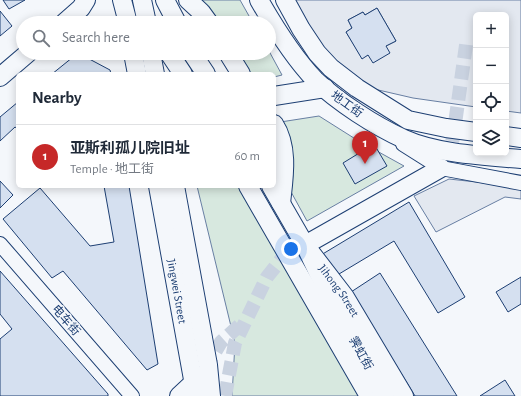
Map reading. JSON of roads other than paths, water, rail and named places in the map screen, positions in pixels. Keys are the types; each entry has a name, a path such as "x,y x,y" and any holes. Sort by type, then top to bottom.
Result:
{"main road":[{"path":"72,16 81,8 86,0"},
{"path":"122,0 126,16"},
{"path":"142,0 145,16"},
{"path":"165,0 173,16"},
{"path":"188,0 204,16"},
{"name":"地工街","path":"259,0 269,16"},
{"name":"地工街","path":"285,0 301,29 318,53 331,68 356,88 408,120 473,132"},
{"name":"地工街","path":"276,27 290,49 316,80 325,88 352,108 405,139 454,152 521,159"},
{"path":"0,77 20,60"},
{"path":"134,60 137,72"},
{"path":"174,60 182,72"},
{"path":"197,60 205,72"},
{"path":"232,60 240,72"},
{"path":"276,96 325,88"},
{"path":"276,127 280,134 285,169 281,203"},
{"path":"509,136 521,138"},
{"path":"305,245 441,168"},
{"name":"Jingwei Street","path":"158,188 195,389"},
{"name":"Jingwei Street","path":"175,188 208,366 211,396"},
{"name":"Jihong Street","path":"249,188 369,396"},
{"name":"Jihong Street","path":"272,188 305,245 345,296 404,396"},
{"name":"霁虹街","path":"305,245 333,304 385,396"},
{"path":"179,396 195,389"}],"street":[{"path":"352,108 394,139 441,168 521,183"},
{"name":"电车街","path":"0,244 132,396"}],"tunnel":[{"path":"447,162 453,138 467,38"},
{"path":"225,396 235,343 267,277 283,257 313,240"},
{"path":"205,369 221,342 240,325"}],"place":[{"name":"亚斯利孤儿院旧址","path":"365,164"}]}
